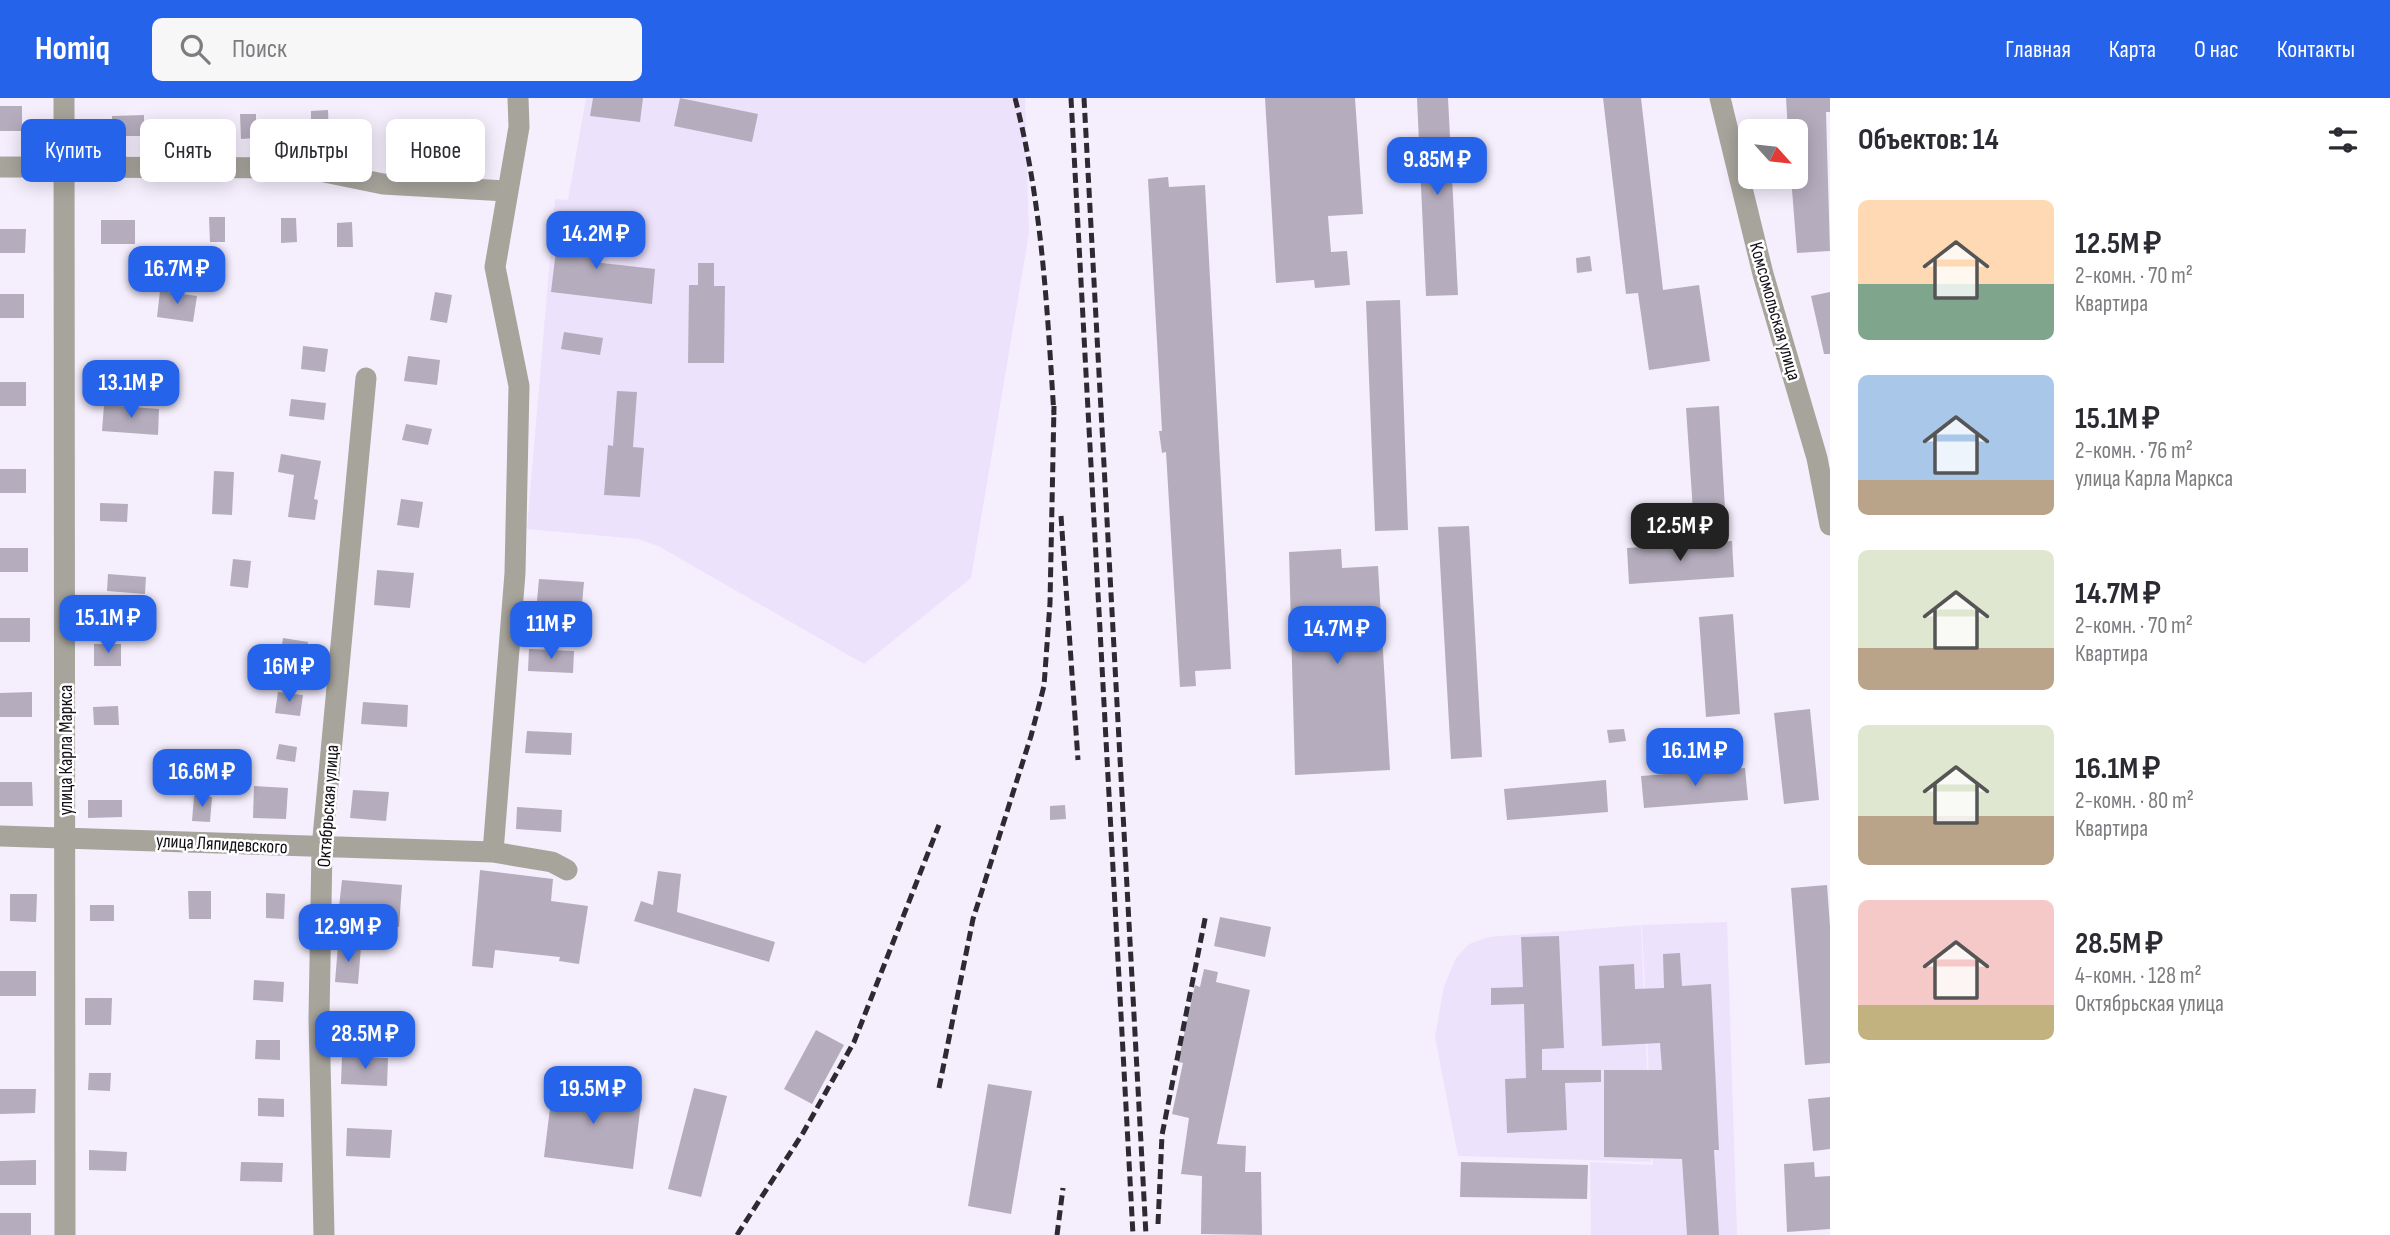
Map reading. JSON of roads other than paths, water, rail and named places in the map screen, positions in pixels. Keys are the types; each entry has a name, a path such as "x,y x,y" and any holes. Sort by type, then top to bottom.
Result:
{"street":[{"name":"улица Карла Маркса","path":"64,98 64,119"},
{"path":"493,852 515,573 519,386 495,267 519,127 518,98"},
{"name":"Комсомольская улица","path":"1720,98 1763,274 1817,458 1830,525"},
{"path":"0,167 21,167"},
{"path":"126,168 305,168 383,184 506,191"},
{"name":"улица Карла Маркса","path":"63,182 65,1235"},
{"name":"Октябрьская улица","path":"324,1235 319,1018 322,848 366,378"},
{"name":"улица Ляпидевского","path":"0,836 66,836 322,848 493,852 545,860 567,870"}],"railway":[{"path":"1015,98 1032,176 1037,216 1046,295 1054,415"},
{"path":"1071,98 1133,1235"},
{"path":"1084,98 1146,1235"},
{"path":"939,1088 973,919 1031,736 1044,686 1050,603 1054,406"},
{"path":"1061,516 1078,760"},
{"path":"737,1235 803,1133 854,1042 939,825"},
{"path":"1158,1224 1162,1135 1206,914"},
{"path":"1057,1235 1063,1188"}]}
